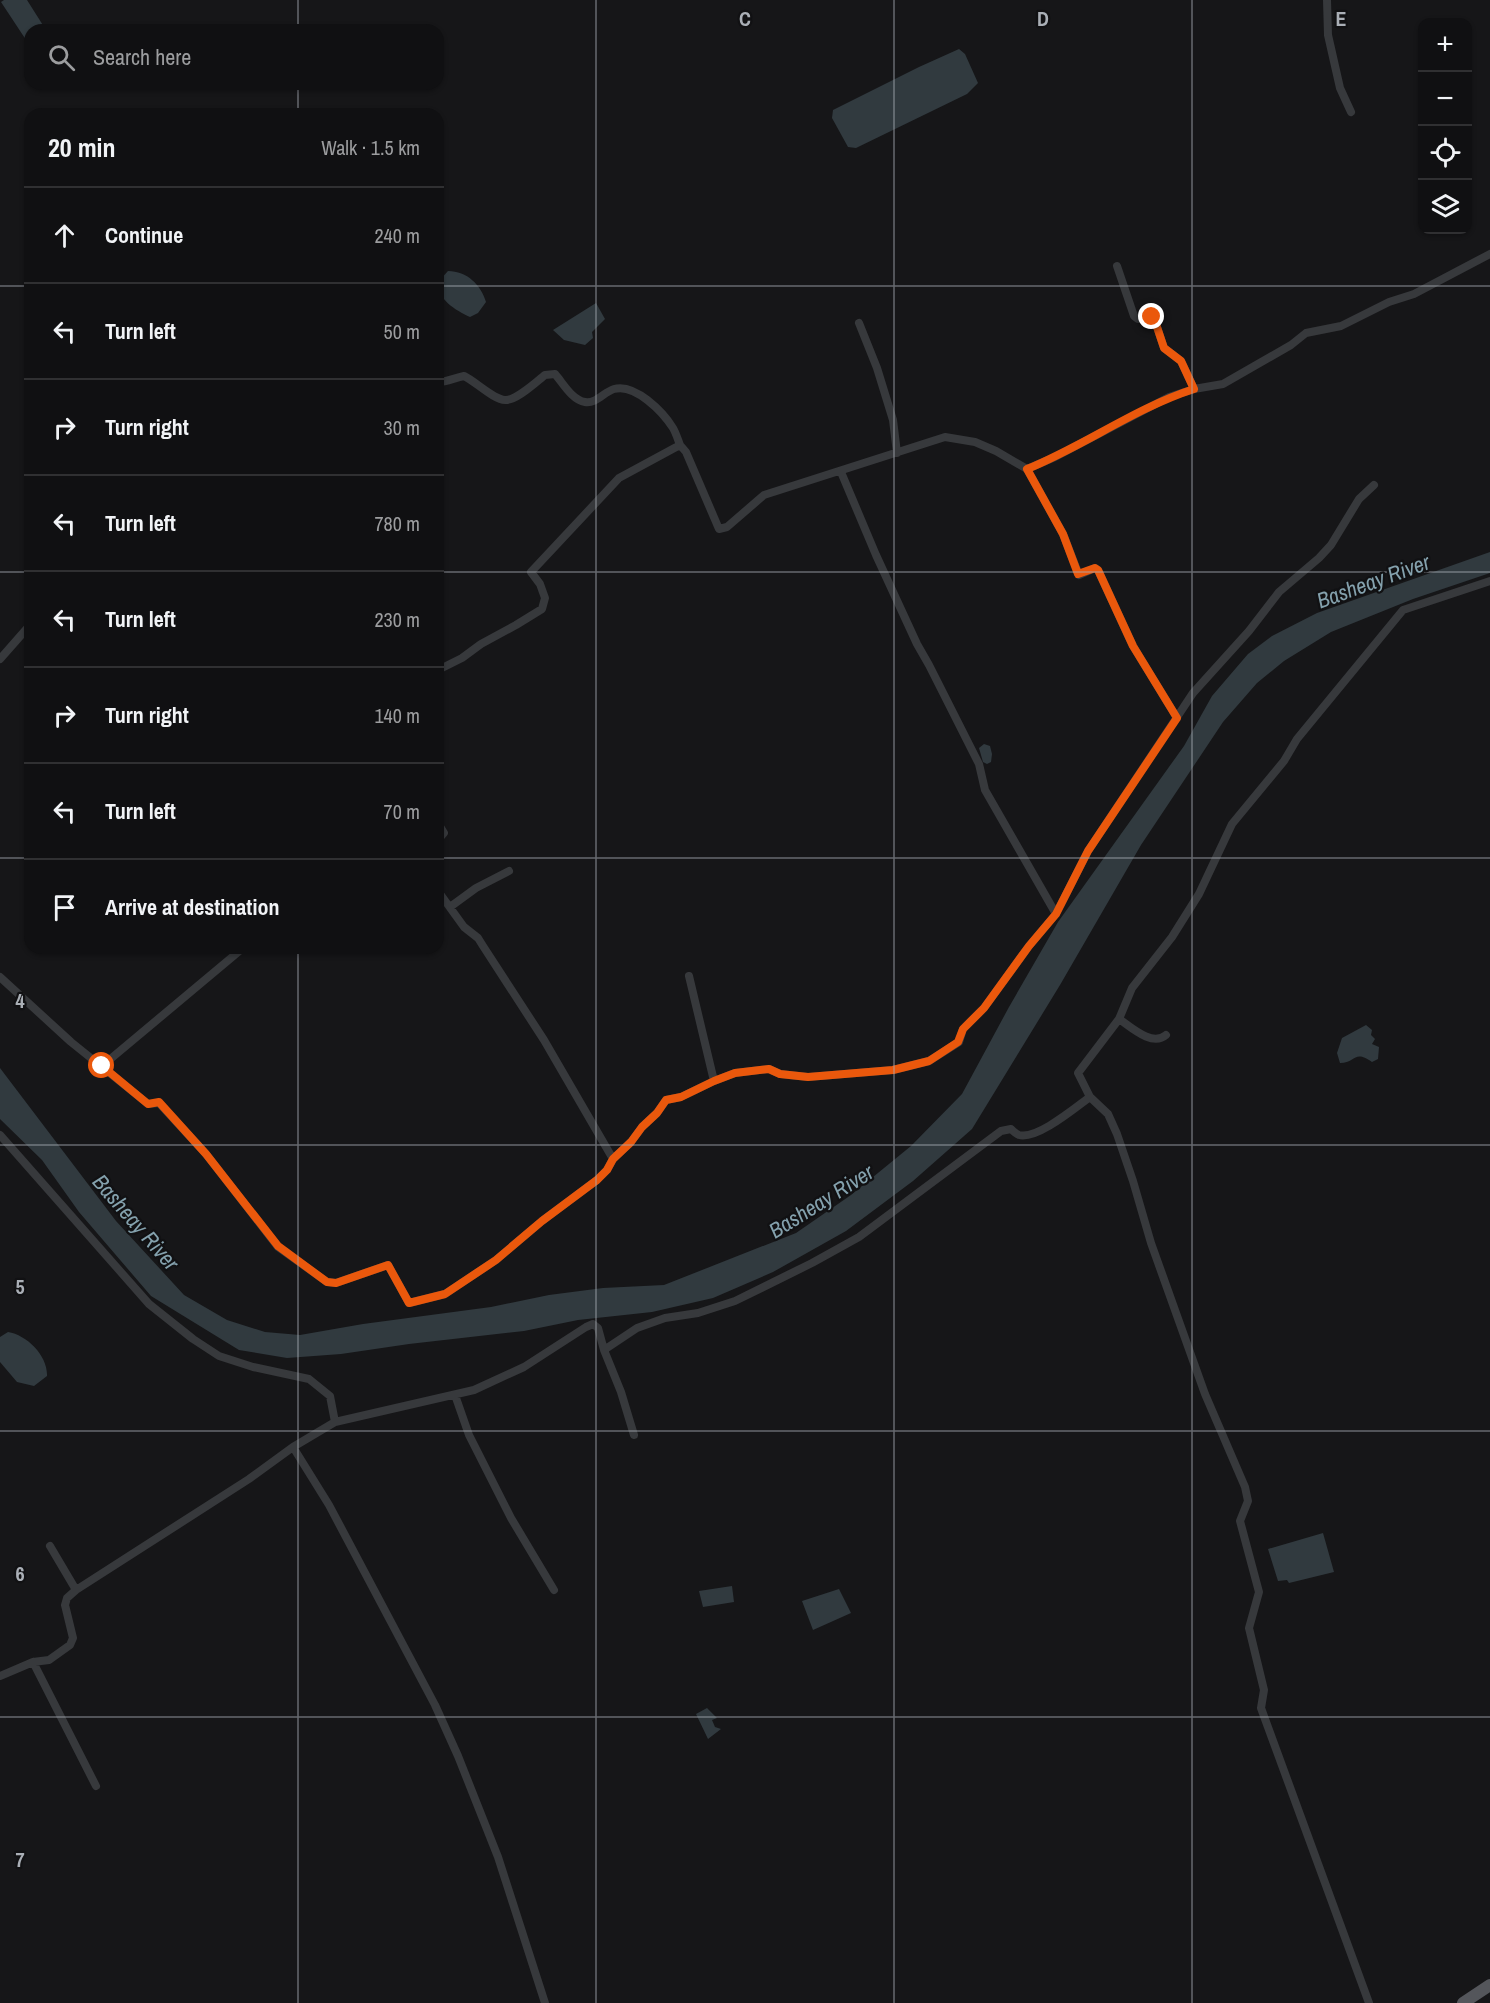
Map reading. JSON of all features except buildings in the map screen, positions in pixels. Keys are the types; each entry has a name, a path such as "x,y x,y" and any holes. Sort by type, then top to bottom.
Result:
{"main road":[{"path":"1463,2003 1490,1984"}],"street":[{"path":"1327,0 1328,35 1340,87 1351,112"},
{"path":"1027,469 1055,457 1169,397 1194,389 1223,384 1306,333 1341,326 1389,302 1414,294 1490,254"},
{"path":"1117,266 1134,316 1138,319 1154,318 1164,348 1181,361 1194,389"},
{"path":"859,323 877,368 893,420 897,453"},
{"path":"444,382 464,376 499,399 507,401 549,374 555,374 574,397 586,403 615,388 634,391 652,404 674,428 719,529 727,527 764,495 945,437 975,442 996,451 1027,469 1063,534 1078,574 1095,568 1098,570 1133,646 1177,718"},
{"path":"444,667 542,609 545,598 540,584 531,572 619,478 680,445"},
{"path":"841,472 917,644 979,764 985,790 1056,914"},
{"path":"0,977 39,1014 148,1104 159,1102 206,1154 278,1246 327,1282 336,1283 388,1265 409,1303 445,1294 496,1260 542,1221 597,1180 666,1100 681,1097 735,1073 769,1069 780,1074 808,1077 893,1070 929,1061 958,1042 963,1029 984,1008 1029,946 1056,914 1088,851 1193,693 1249,631 1279,592 1331,545 1359,499 1374,485"},
{"path":"1369,2003 1263,1715 1264,1690 1249,1628 1259,1592 1240,1521 1248,1501 1245,1487 1205,1394 1151,1243 1117,1134 1108,1114 1090,1097 1078,1074 1119,1019 1132,988 1172,937 1199,894 1232,824 1284,761 1297,739 1403,610 1490,581"},
{"path":"0,659 24,632"},
{"path":"450,907 476,888 509,871"},
{"path":"444,899 464,927 478,938 544,1040 613,1159"},
{"path":"102,1066 236,954"},
{"path":"689,976 714,1081"},
{"path":"1119,1019 1152,1039 1161,1039 1166,1035"},
{"path":"604,1350 637,1328 665,1318 698,1313 735,1301 812,1263 860,1237 1001,1131 1011,1130 1019,1135 1026,1135 1045,1129 1090,1097"},
{"path":"0,1135 149,1304 219,1356 253,1367 309,1379 330,1396 335,1422"},
{"path":"0,1676 33,1662 49,1659 70,1646 74,1638 65,1605 67,1598 76,1590 335,1422 474,1390 524,1367 593,1324 598,1328 634,1435"},
{"path":"455,1395 469,1435 511,1518 554,1590"},
{"path":"293,1448 329,1505 435,1705 498,1857 545,2003"},
{"path":"50,1546 76,1590"},
{"path":"33,1662 96,1786"}],"shaded area":[{"path":"27,0 42,24 24,24 24,37 1,2"},
{"path":"959,49 965,54 978,83 967,94 856,148 848,147 832,118 833,110"},
{"path":"448,271 461,273 477,285 486,302 478,313 470,317 453,308 444,299 444,275"},
{"path":"596,303 605,319 592,332 593,338 585,345 564,340 553,330"},
{"path":"1490,552 1490,573 1413,599 1331,632 1284,661 1257,683 1223,722 1141,845 1060,985 972,1129 913,1181 846,1231 773,1272 713,1298 652,1312 578,1320 524,1331 341,1354 287,1358 239,1350 151,1296 79,1212 42,1160 0,1119 0,1068 116,1221 184,1295 227,1320 265,1332 300,1335 491,1307 549,1295 603,1288 664,1285 796,1233 851,1195 911,1146 962,1094 1058,922 1184,746 1212,696 1248,654 1272,636 1317,613"},
{"path":"984,744 990,746 992,754 991,762 987,764 983,762 979,748"},
{"path":"1366,1025 1372,1030 1371,1035 1375,1039 1372,1044 1379,1047 1378,1059 1372,1062 1358,1057 1340,1063 1337,1053 1342,1038"},
{"path":"8,1332 29,1342 44,1361 47,1376 34,1386 17,1382 0,1362 0,1337"},
{"path":"1323,1533 1334,1572 1289,1583 1287,1580 1278,1581 1268,1549"},
{"path":"732,1586 734,1602 703,1607 699,1591"},
{"path":"839,1589 851,1613 813,1630 802,1601"},
{"path":"707,1708 717,1718 712,1720 715,1727 721,1729 708,1739 696,1714"}],"route":[{"path":"102,1066 148,1104 159,1102 206,1154 278,1246 315,1275 327,1282 336,1283 388,1265 409,1303 445,1294 496,1260 542,1221 597,1180 666,1100 681,1097 735,1073 769,1069 780,1074 808,1077 893,1070 929,1061 958,1042 963,1029 984,1008 1029,946 1056,914 1088,851 1177,718 1133,646 1098,570 1095,568 1078,574 1063,534 1027,469 1055,457 1169,397 1194,389 1181,361 1164,348 1152,317"}],"water label":[{"name":"Basheay River","path":"1373,581"},
{"name":"Basheay River","path":"821,1201"},
{"name":"Basheay River","path":"136,1222"}]}
